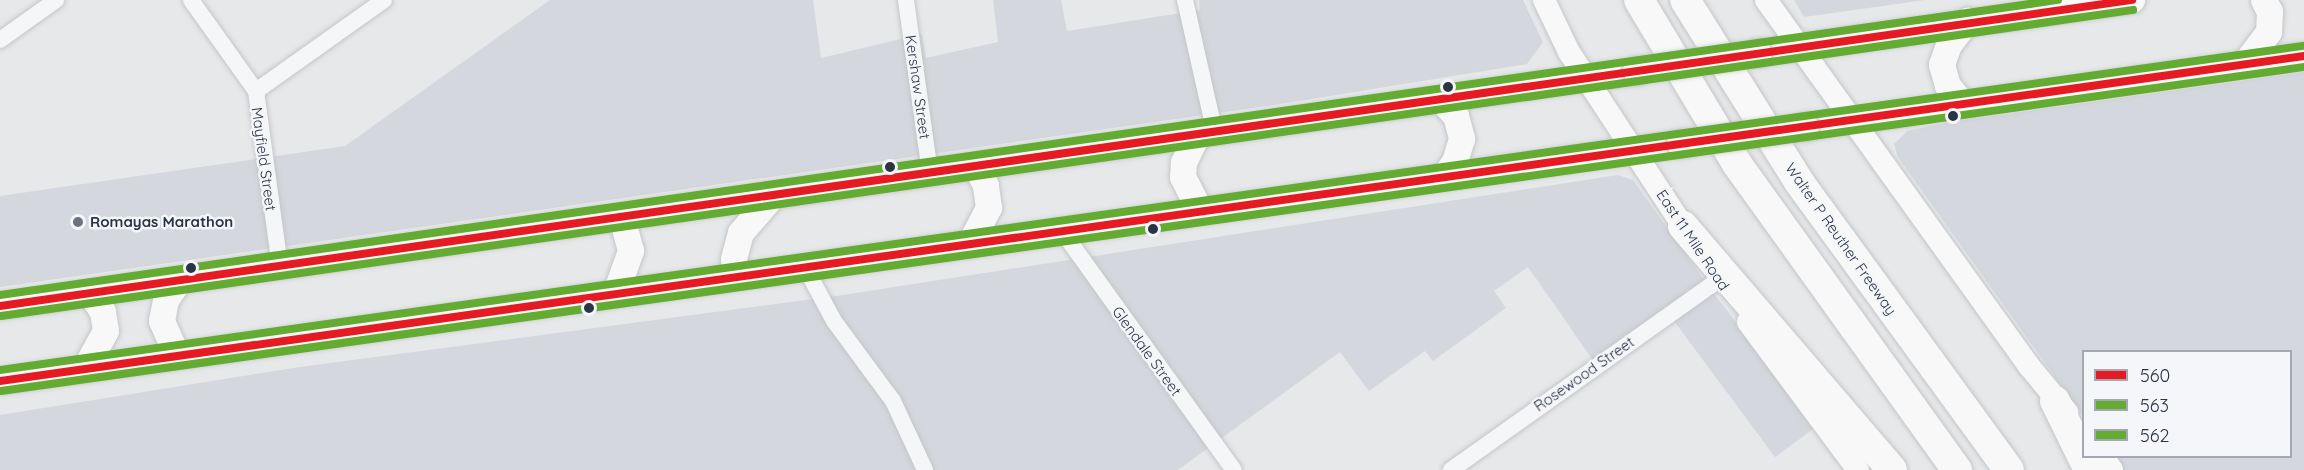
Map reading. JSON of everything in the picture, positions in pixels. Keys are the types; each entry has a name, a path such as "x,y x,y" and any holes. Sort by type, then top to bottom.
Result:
{"highway":[{"path":"1639,0 1685,83 1743,173 1958,470"},
{"name":"Walter P Reuther Freeway","path":"1685,0 1799,182 2009,470"},
{"path":"1683,226 1892,470"},
{"path":"2055,400 2082,456"}],"main road":[{"name":"East 11 Mile Road","path":"1544,0 1586,79 1718,280 1858,470"},
{"path":"1766,0 1850,121 2055,400 2082,429"},
{"path":"0,306 1206,135 1968,21 2054,5 2132,0"},
{"path":"2245,64 2269,32 2270,12 2264,0"},
{"path":"1964,105 1948,86 1942,65 1949,45 1968,21"},
{"path":"0,381 2304,56"},
{"path":"1441,100 1456,116 1462,139 1455,162 1444,177"},
{"path":"1200,211 1182,177 1184,163 1206,135"},
{"path":"970,244 988,208 986,186 976,167"},
{"path":"736,277 734,259 741,233 773,196"},
{"path":"616,293 631,251 622,217"},
{"path":"177,355 162,321 166,300 180,280"},
{"path":"86,369 106,332 103,312 90,293"}],"street":[{"path":"0,40 56,0"},
{"name":"Mayfield Street","path":"191,0 256,91 280,266"},
{"path":"256,91 384,0"},
{"name":"Kershaw Street","path":"906,0 930,174"},
{"path":"1185,0 1206,135"},
{"name":"Glendale Street","path":"1062,231 1234,470"},
{"path":"805,267 834,321 893,401 925,470"},
{"name":"Rosewood Street","path":"1452,470 1718,280"}],"shaded area":[{"path":"550,0 813,0 821,58 922,34 926,58 998,42 993,0 1061,0 1067,31 1200,10 1199,0 1523,0 1543,42 1527,64 1274,105 0,287 0,196 345,146"},
{"path":"1794,0 1925,0 1804,17"},
{"path":"2304,72 2304,470 2123,470 2115,458 2292,458 2292,350 2082,350 2082,415 1898,157 1894,144 1907,131 1950,122"},
{"path":"1618,175 1633,180 1715,295 1816,427 1775,457 1674,321 1602,373 1528,267 1494,291 1506,308 1433,361 1425,351 1369,391 1340,352 1178,470 0,470 0,415 300,367 836,296"}],"transit line":[{"name":"562","path":"0,295 2058,0"},
{"name":"560","path":"0,306 2132,0"},
{"name":"563","path":"1,316 2133,10"},
{"name":"562","path":"0,370 2303,46"},
{"name":"560","path":"0,381 2304,56"},
{"name":"563","path":"1,391 2304,67"}],"place":[{"name":"Romayas Marathon","path":"78,222"}]}
